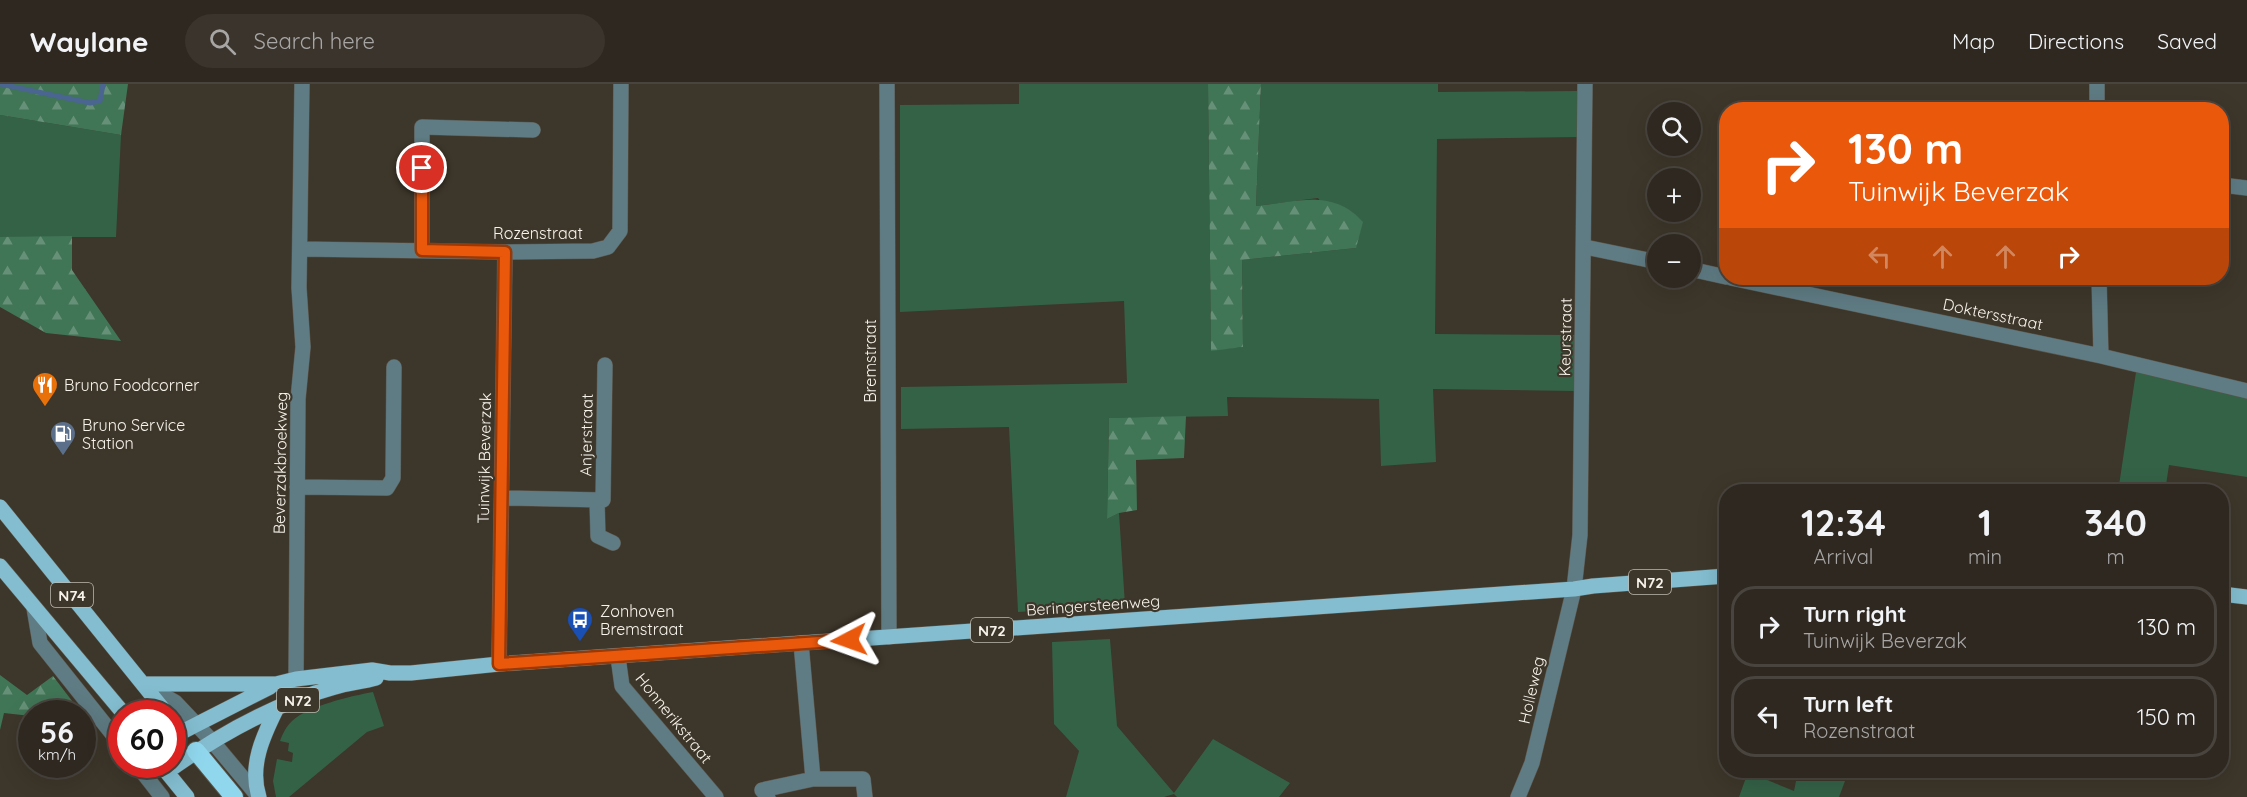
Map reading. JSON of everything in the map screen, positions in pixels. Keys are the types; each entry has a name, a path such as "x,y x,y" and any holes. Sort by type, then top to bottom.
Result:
{"highway":[{"path":"196,751 234,797"}],"main road":[{"name":"N74","path":"0,507 155,700"},
{"name":"N74","path":"0,566 112,700"},
{"name":"Beringersteenweg","path":"186,756 235,727 276,708 334,687 390,673 1574,589 1719,577"},
{"path":"2229,595 2247,597"},
{"name":"Beringersteenweg","path":"143,684 276,684 296,679 372,670 390,673"},
{"path":"186,727 276,684"},
{"path":"258,796 255,772 258,754 264,733 276,708"},
{"path":"186,741 196,751"},
{"path":"172,778 187,797"}],"street":[{"name":"Beverzakbroekweg","path":"296,679 298,399 303,325 300,301 302,84"},
{"name":"Rozenstraat","path":"300,249 505,252 593,251 609,247 620,231 621,84"},
{"name":"Bremstraat","path":"887,84 890,638"},
{"name":"Keurstraat","path":"1574,589 1580,535 1586,84"},
{"path":"2097,84 2097,102"},
{"path":"422,250 423,127 533,130"},
{"path":"2229,186 2247,188"},
{"path":"1585,247 1647,260"},
{"name":"Tuinwijk Beverzak","path":"499,664 505,252"},
{"name":"Doktersstraat","path":"1701,271 1719,275"},
{"name":"Doktersstraat","path":"1767,285 2101,356 2247,391"},
{"path":"2099,285 2101,356"},
{"name":"Anjerstraat","path":"502,498 603,500 605,365"},
{"path":"297,488 387,488 393,478 394,368"},
{"name":"Anjerstraat","path":"597,500 598,536 613,543"},
{"name":"Holleweg","path":"1521,796 1532,763 1574,589"},
{"path":"34,608 40,643 108,728"},
{"path":"801,643 813,779"},
{"name":"Honnerikstraat","path":"618,657 622,686 716,797"},
{"name":"N74","path":"143,684 175,702 212,741 258,796"},
{"path":"147,778 162,797"},
{"path":"768,797 762,790 813,779 864,779 865,797"}],"green space":[{"path":"0,84 128,84 121,135 0,115"},
{"path":"1019,84 1208,84 1211,350 1243,347 1242,260 1356,248 1318,198 1256,206 1261,84 1438,84 1438,92 1578,91 1579,137 1437,139 1435,334 1577,335 1576,391 1433,389 1436,462 1381,466 1379,399 1227,397 1228,416 1109,418 1107,519 1119,513 1125,605 1018,612 1009,427 901,429 901,387 1127,383 1124,301 900,312 900,105 1019,104"},
{"path":"1208,84 1261,84 1256,206 1300,200 1327,201 1351,211 1363,222 1356,248 1242,260 1243,347 1211,351"},
{"path":"0,115 121,135 116,237 0,237"},
{"path":"72,236 72,270 121,341 46,333 0,307 0,237"},
{"path":"2136,372 2247,398 2247,477 2169,465 2166,484 2119,484"},
{"path":"1186,416 1184,458 1136,460 1137,510 1119,513 1107,519 1109,418"},
{"path":"1110,639 1117,726 1174,793 1213,739 1290,783 1279,797 1177,797 1174,794 1164,797 1066,797 1079,751 1054,724 1052,642"},
{"path":"0,675 27,695 53,676 71,700 18,700 18,715 4,713 0,730"},
{"path":"373,692 384,726 367,732 289,797 276,797 273,781 277,759 292,762 293,753 288,751 289,743 280,741 290,723 319,706"},
{"path":"1746,778 1763,778 1794,791 1796,781 1845,781 1839,797 1739,797"}],"waterway":[{"path":"0,84 90,103 100,101 103,84"}],"place":[{"name":"Bruno Foodcorner","path":"45,408"},
{"name":"Bruno Service Station","path":"63,457"},
{"name":"Zonhoven Bremstraat","path":"580,643"}],"route":[{"path":"422,168 422,250 505,252 499,664 849,640"}]}
